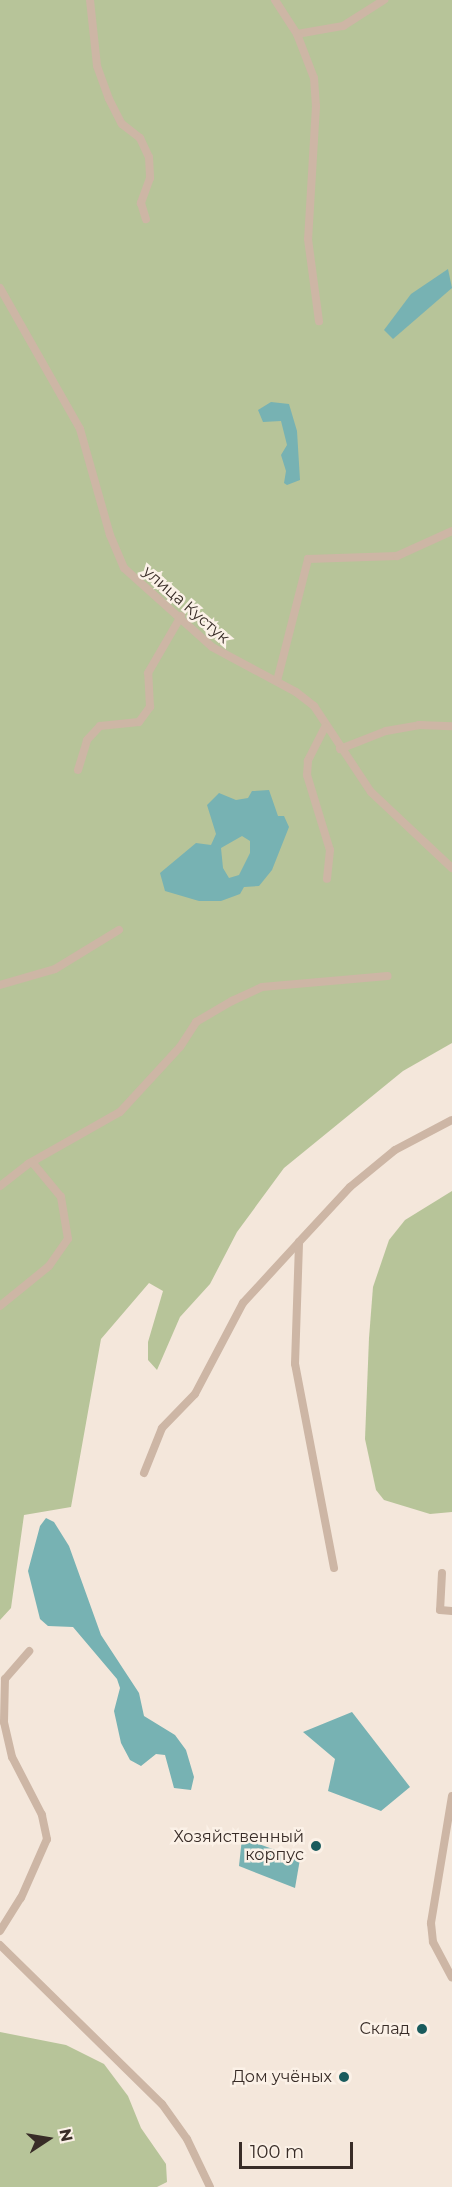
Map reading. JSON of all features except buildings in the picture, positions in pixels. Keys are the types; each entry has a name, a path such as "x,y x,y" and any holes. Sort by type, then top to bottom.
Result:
{"street":[{"path":"90,0 97,66 109,99 122,124 140,138 149,157 150,178 141,203 146,219"},
{"path":"276,0 297,34 314,87 308,239 319,321"},
{"path":"297,34 343,27 384,0"},
{"name":"улица Кустук","path":"0,288 2,298 80,429 110,535 124,568 224,656 278,681 314,706 340,749 388,811 452,868"},
{"path":"278,681 308,559 397,556 452,531"},
{"path":"78,770 87,740 100,726 140,722 150,707 148,674 181,616"},
{"path":"340,749 386,731 419,725 452,726"},
{"path":"325,727 308,761 307,775 330,850 327,879"},
{"path":"0,985 55,969 119,930"},
{"path":"0,1186 32,1162 120,1112 180,1047 196,1022 232,1001 262,987 388,976"},
{"path":"144,1473 162,1428 199,1387 243,1303 350,1187 395,1150 452,1120"},
{"path":"0,1306 49,1266 68,1239 61,1197 32,1162"},
{"path":"299,1242 296,1364 311,1430 334,1568"},
{"path":"442,1573 440,1610 452,1611"},
{"path":"0,1931 21,1898 47,1839 42,1815 12,1757 2,1723 5,1679 29,1651"},
{"path":"452,1796 448,1841 431,1933 452,1977"},
{"path":"0,1945 162,2104 187,2139 210,2187"}],"green space":[{"path":"0,0 452,0 452,1043 403,1071 284,1168 237,1232 210,1284 180,1317 157,1370 148,1360 148,1342 163,1291 149,1283 101,1339 71,1507 24,1515 11,1608 0,1620"},
{"path":"452,1191 452,1512 430,1514 384,1500 376,1490 365,1439 369,1338 373,1287 389,1240 405,1220"},
{"path":"0,2032 66,2045 104,2064 128,2096 141,2128 166,2164 167,2182 157,2187 0,2187"}],"water":[{"path":"448,269 452,288 393,339 384,330 411,294"},
{"path":"271,402 289,404 297,431 300,480 287,485 284,483 286,471 281,455 287,445 281,421 263,422 258,410"},
{"path":"269,790 278,816 284,816 289,827 272,870 259,886 244,887 240,894 221,901 199,901 165,891 160,873 196,843 211,845 216,834 207,805 219,793 236,800 248,798 252,791","holes":["242,836 250,841 250,853 239,875 229,878 223,868 221,848"]},
{"path":"46,1518 54,1522 69,1546 101,1635 139,1693 144,1716 175,1735 186,1750 194,1777 191,1790 174,1788 165,1755 156,1754 141,1766 130,1760 121,1743 114,1711 120,1688 117,1679 73,1627 48,1626 40,1619 28,1571 40,1526"},
{"path":"352,1712 410,1787 381,1811 328,1791 335,1759 303,1732"},
{"path":"242,1838 300,1859 295,1888 239,1866"}],"place":[{"name":"Хозяйственный корпус","path":"316,1846"},
{"name":"Склад","path":"422,2029"},
{"name":"Дом учёных","path":"344,2077"}]}
